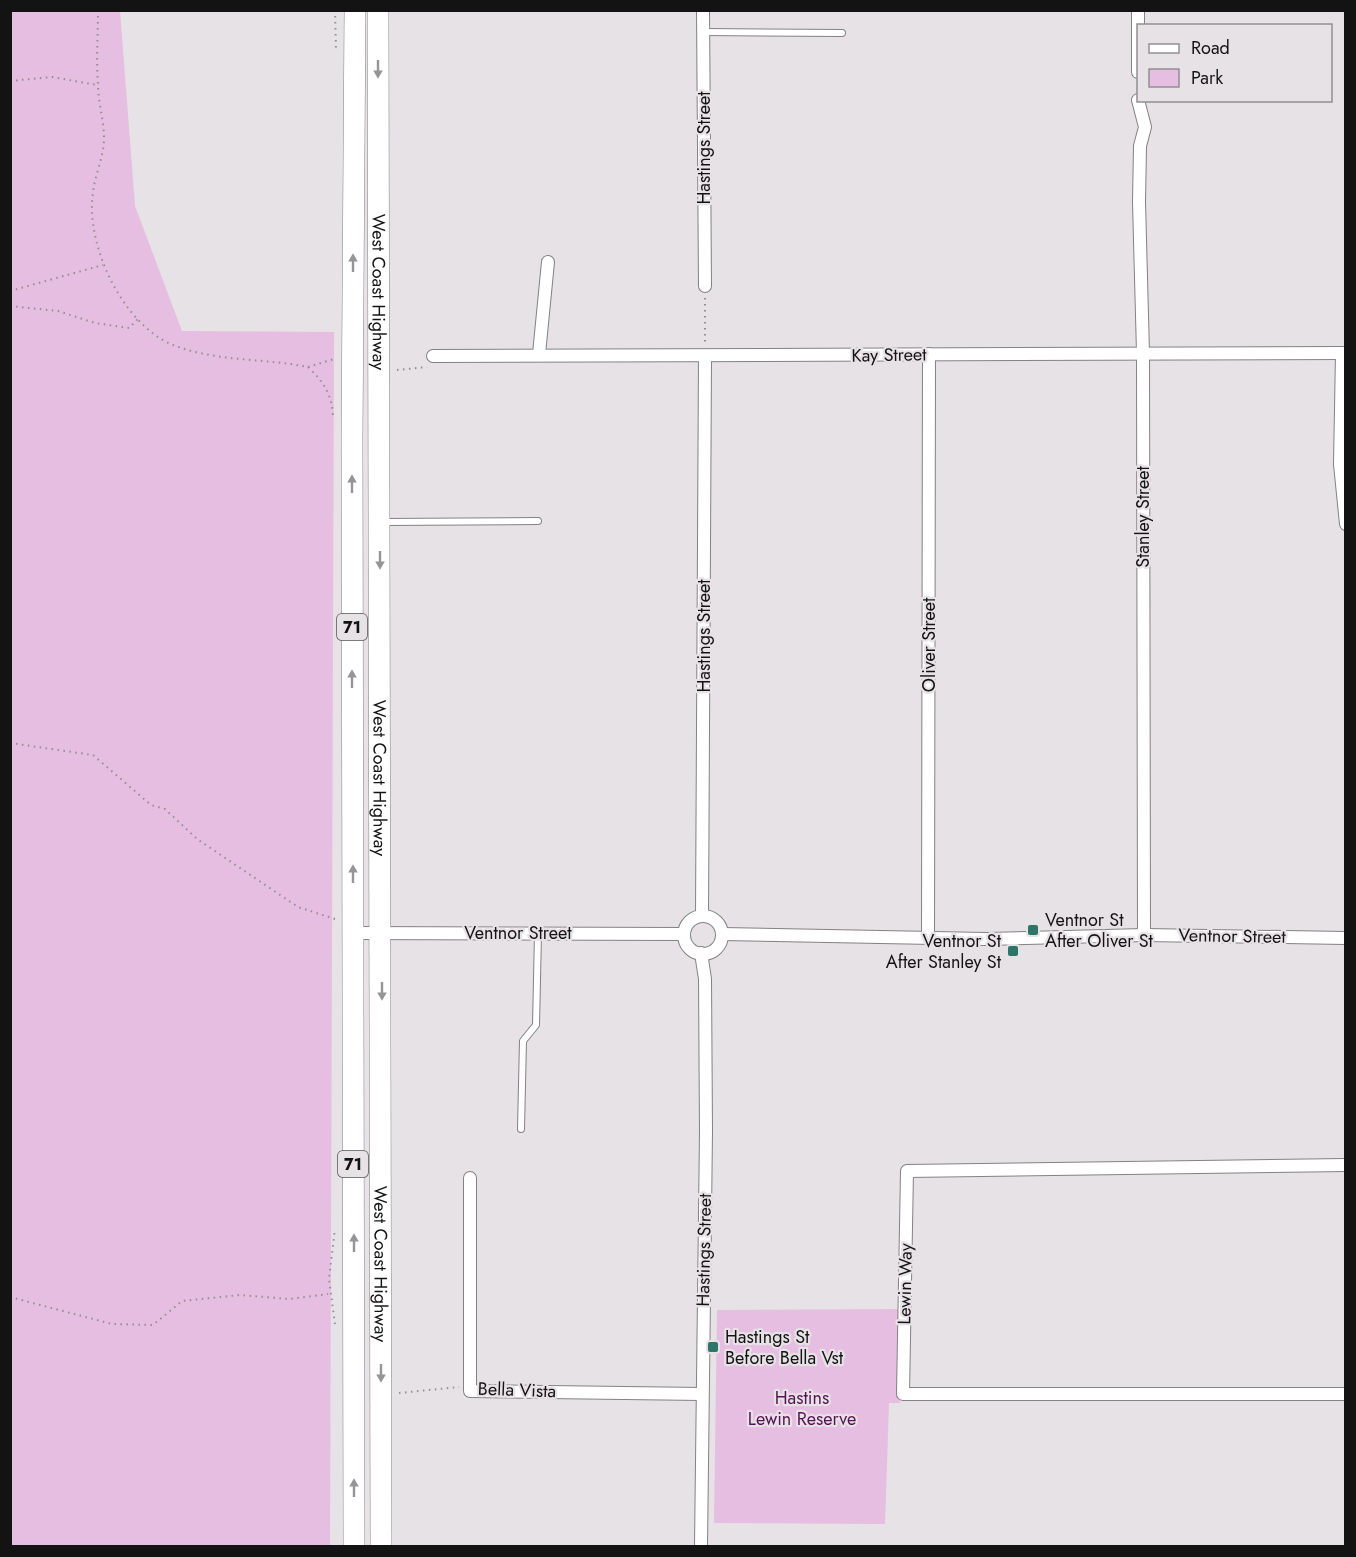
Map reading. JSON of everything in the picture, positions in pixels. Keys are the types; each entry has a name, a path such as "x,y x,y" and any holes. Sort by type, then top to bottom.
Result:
{"highway":[{"name":"West Coast Highway","path":"354,1546 354,1302 344,926 356,10"},
{"name":"West Coast Highway","path":"378,10 382,933 381,1546"},
{"path":"352,437 379,438"},
{"path":"354,1302 369,1301 381,1272"}],"street":[{"name":"Hastings Street","path":"703,10 705,286"},
{"name":"Stanley Street","path":"1139,102 1145,127 1140,146 1139,202 1143,353 1144,935"},
{"path":"539,354 548,262"},
{"name":"Kay Street","path":"433,356 539,354 705,357 1344,353"},
{"path":"1344,353 1340,464 1346,524"},
{"name":"Oliver Street","path":"928,936 929,354"},
{"name":"Hastings Street","path":"702,916 705,357"},
{"path":"702,916 715,920 722,934 714,949 701,953 688,946 684,934 687,925 693,919 702,916"},
{"name":"Ventnor Street","path":"344,926 382,933 684,934"},
{"name":"Ventnor Street","path":"722,934 928,936 986,939 1144,935 1346,938"},
{"name":"Hastings Street","path":"701,953 705,979 706,1119 701,1546"},
{"name":"Lewin Way","path":"1346,1165 908,1171 903,1394 1346,1394"},
{"name":"Bella Vista","path":"470,1178 470,1391 702,1394"}],"lane":[{"path":"703,32 842,33"},
{"path":"380,522 538,521"},
{"path":"521,1129 523,1041 536,1025 538,933"}],"path":[{"path":"98,10 98,85 104,142 93,192 93,217 102,265 113,287 139,318 170,344 193,352 308,368"},
{"path":"10,81 52,77 98,85"},
{"path":"10,291 102,265"},
{"path":"705,286 705,357"},
{"path":"10,306 58,311 94,323 129,328 139,318"},
{"path":"10,743 93,755 151,805 165,810 197,839 298,907 344,926"},
{"path":"10,1297 112,1324 153,1325 182,1301 240,1295 290,1299 329,1294"},
{"path":"398,1393 432,1388 470,1387"}],"green space":[{"path":"11,10 120,11 135,206 182,331 334,332 330,1546 11,1546"},
{"name":"Hastins Lewin Reserve","path":"900,1309 900,1403 889,1403 885,1524 714,1523 717,1310"}],"place":[{"name":"Ventnor St After Oliver St","path":"1033,930"},
{"name":"Ventnor St After Stanley St","path":"1013,951"},
{"name":"Hastings St Before Bella Vst","path":"713,1347"}]}
